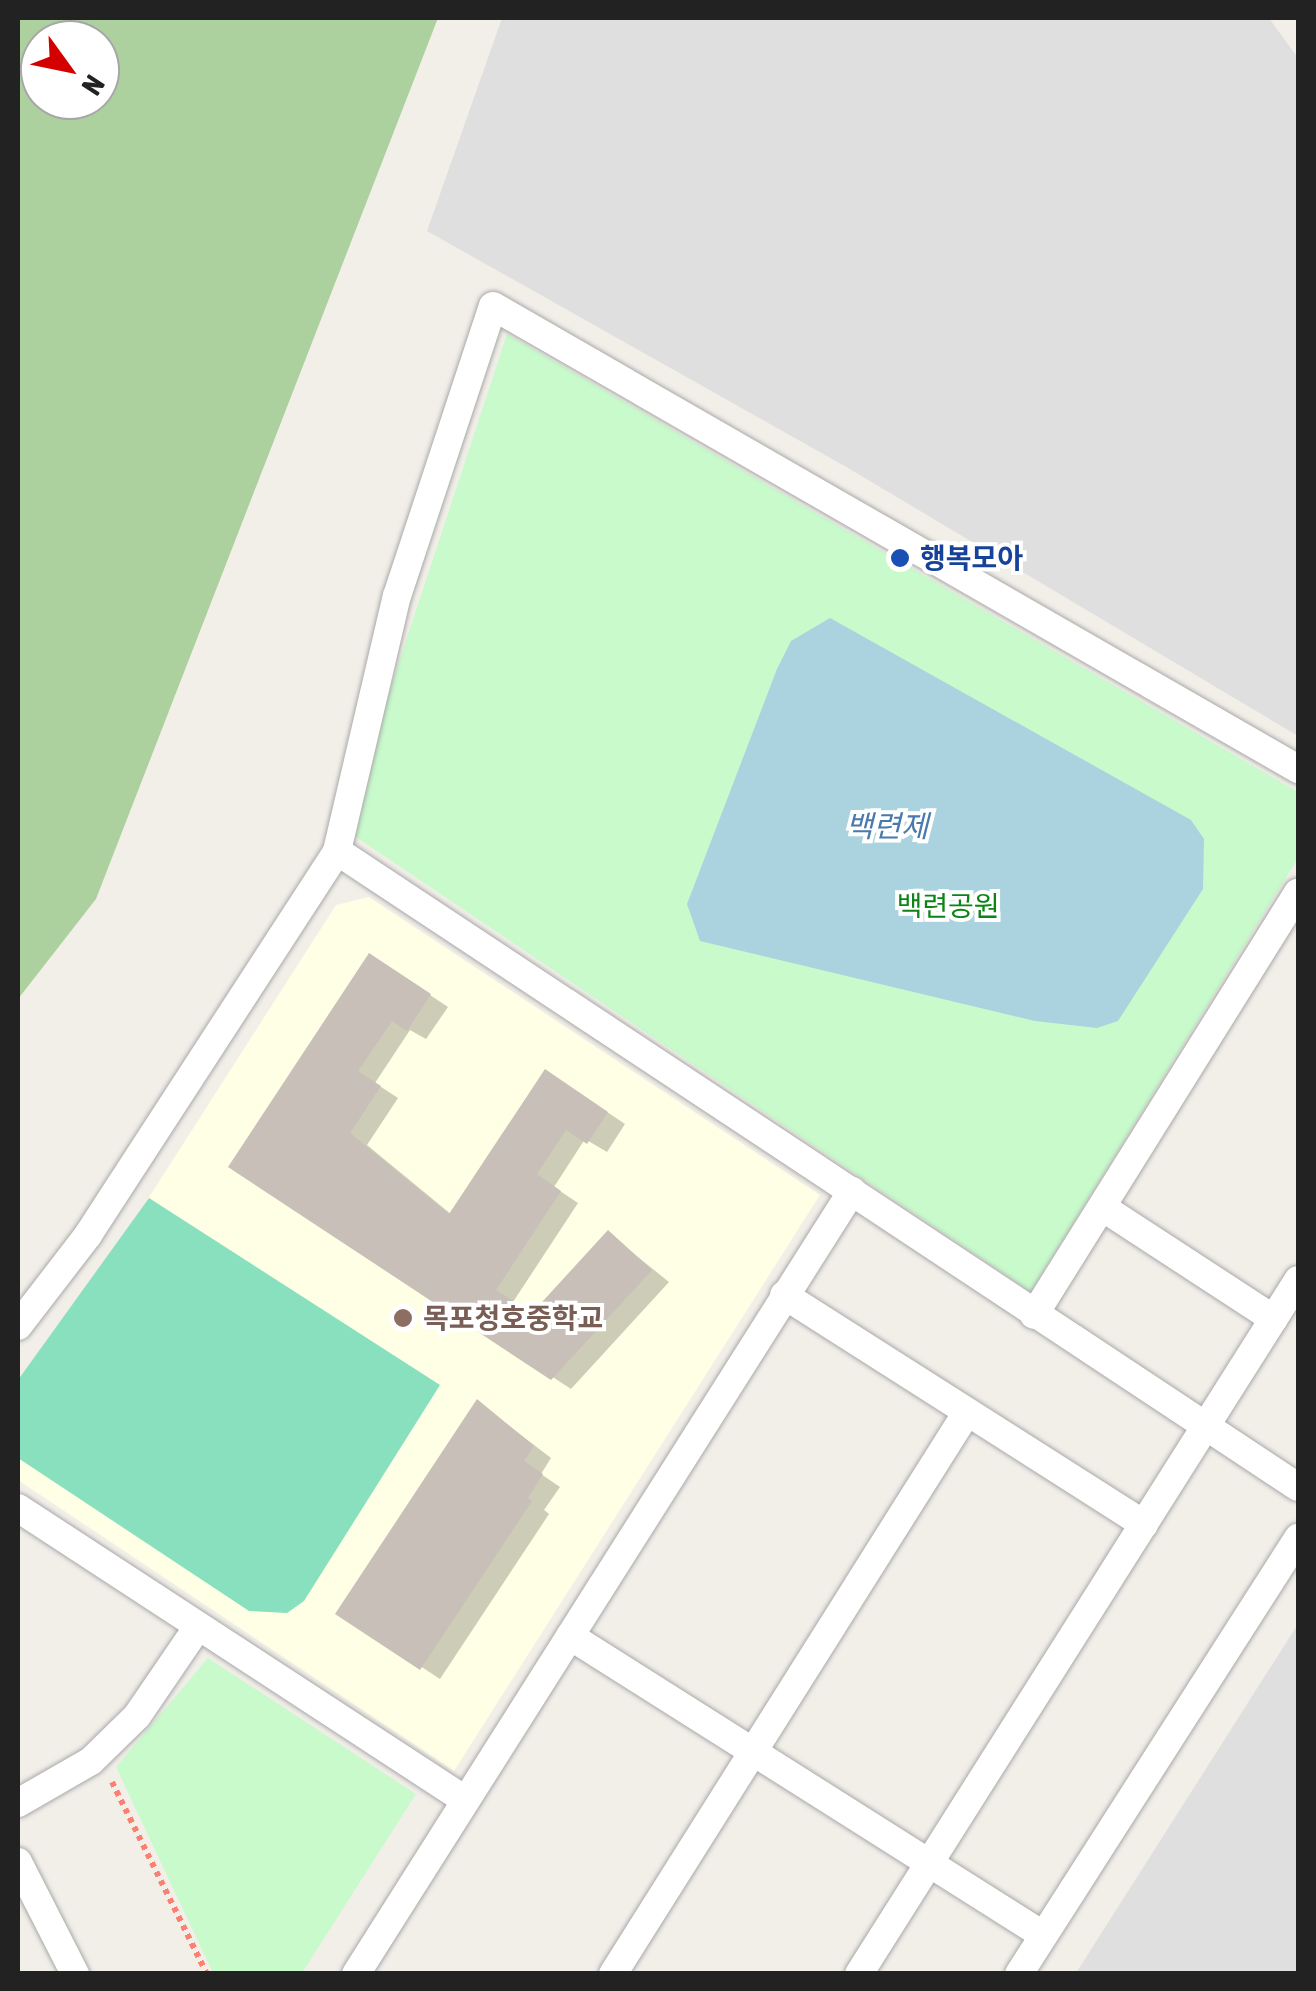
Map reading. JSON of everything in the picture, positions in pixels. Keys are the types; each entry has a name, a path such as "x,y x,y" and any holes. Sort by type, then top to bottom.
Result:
{"street":[{"path":"18,1326 88,1235 337,851 397,596 493,306 1298,769"},
{"path":"337,851 1298,1487"},
{"path":"1034,1315 1298,892"},
{"path":"356,1974 852,1192"},
{"path":"1102,1207 1274,1319"},
{"path":"859,1974 1298,1280"},
{"path":"784,1295 1144,1524"},
{"path":"614,1974 967,1412"},
{"path":"18,1508 465,1800"},
{"path":"1020,1974 1298,1538"},
{"path":"18,1803 98,1754 137,1716 197,1628"},
{"path":"570,1636 1043,1935"},
{"path":"18,1862 75,1974"}],"path":[{"path":"98,1754 207,1974"}],"shaded area":[{"path":"502,18 1269,18 1298,58 1298,736 848,468 427,231"},
{"name":"목포청호중학교","path":"369,897 820,1195 454,1771 18,1480 18,1380 112,1255 336,905"},
{"path":"1298,1624 1298,1973 1076,1973"}],"green space":[{"path":"18,18 438,18 96,899 18,999"},
{"name":"백련공원","path":"507,334 1298,792 1298,858 1031,1292 344,829"},
{"path":"149,1198 440,1385 304,1601 287,1613 249,1611 18,1458 18,1380"},
{"path":"208,1658 416,1794 302,1973 213,1973 116,1767"}],"water":[{"name":"백련제","path":"830,618 1191,820 1204,839 1203,889 1118,1021 1097,1028 1035,1021 700,941 687,904 777,669 791,641"}],"building":[{"path":"369,953 431,994 407,1031 392,1021 358,1071 381,1086 350,1133 449,1214 545,1069 608,1112 587,1144 566,1130 537,1174 561,1191 496,1290 532,1313 608,1230 652,1270 551,1380 228,1167"},
{"path":"477,1399 534,1446 524,1461 543,1474 528,1498 532,1501 420,1670 335,1614"}],"place":[{"name":"행복모아","path":"900,558"},
{"name":"목포청호중학교","path":"403,1318"}]}
